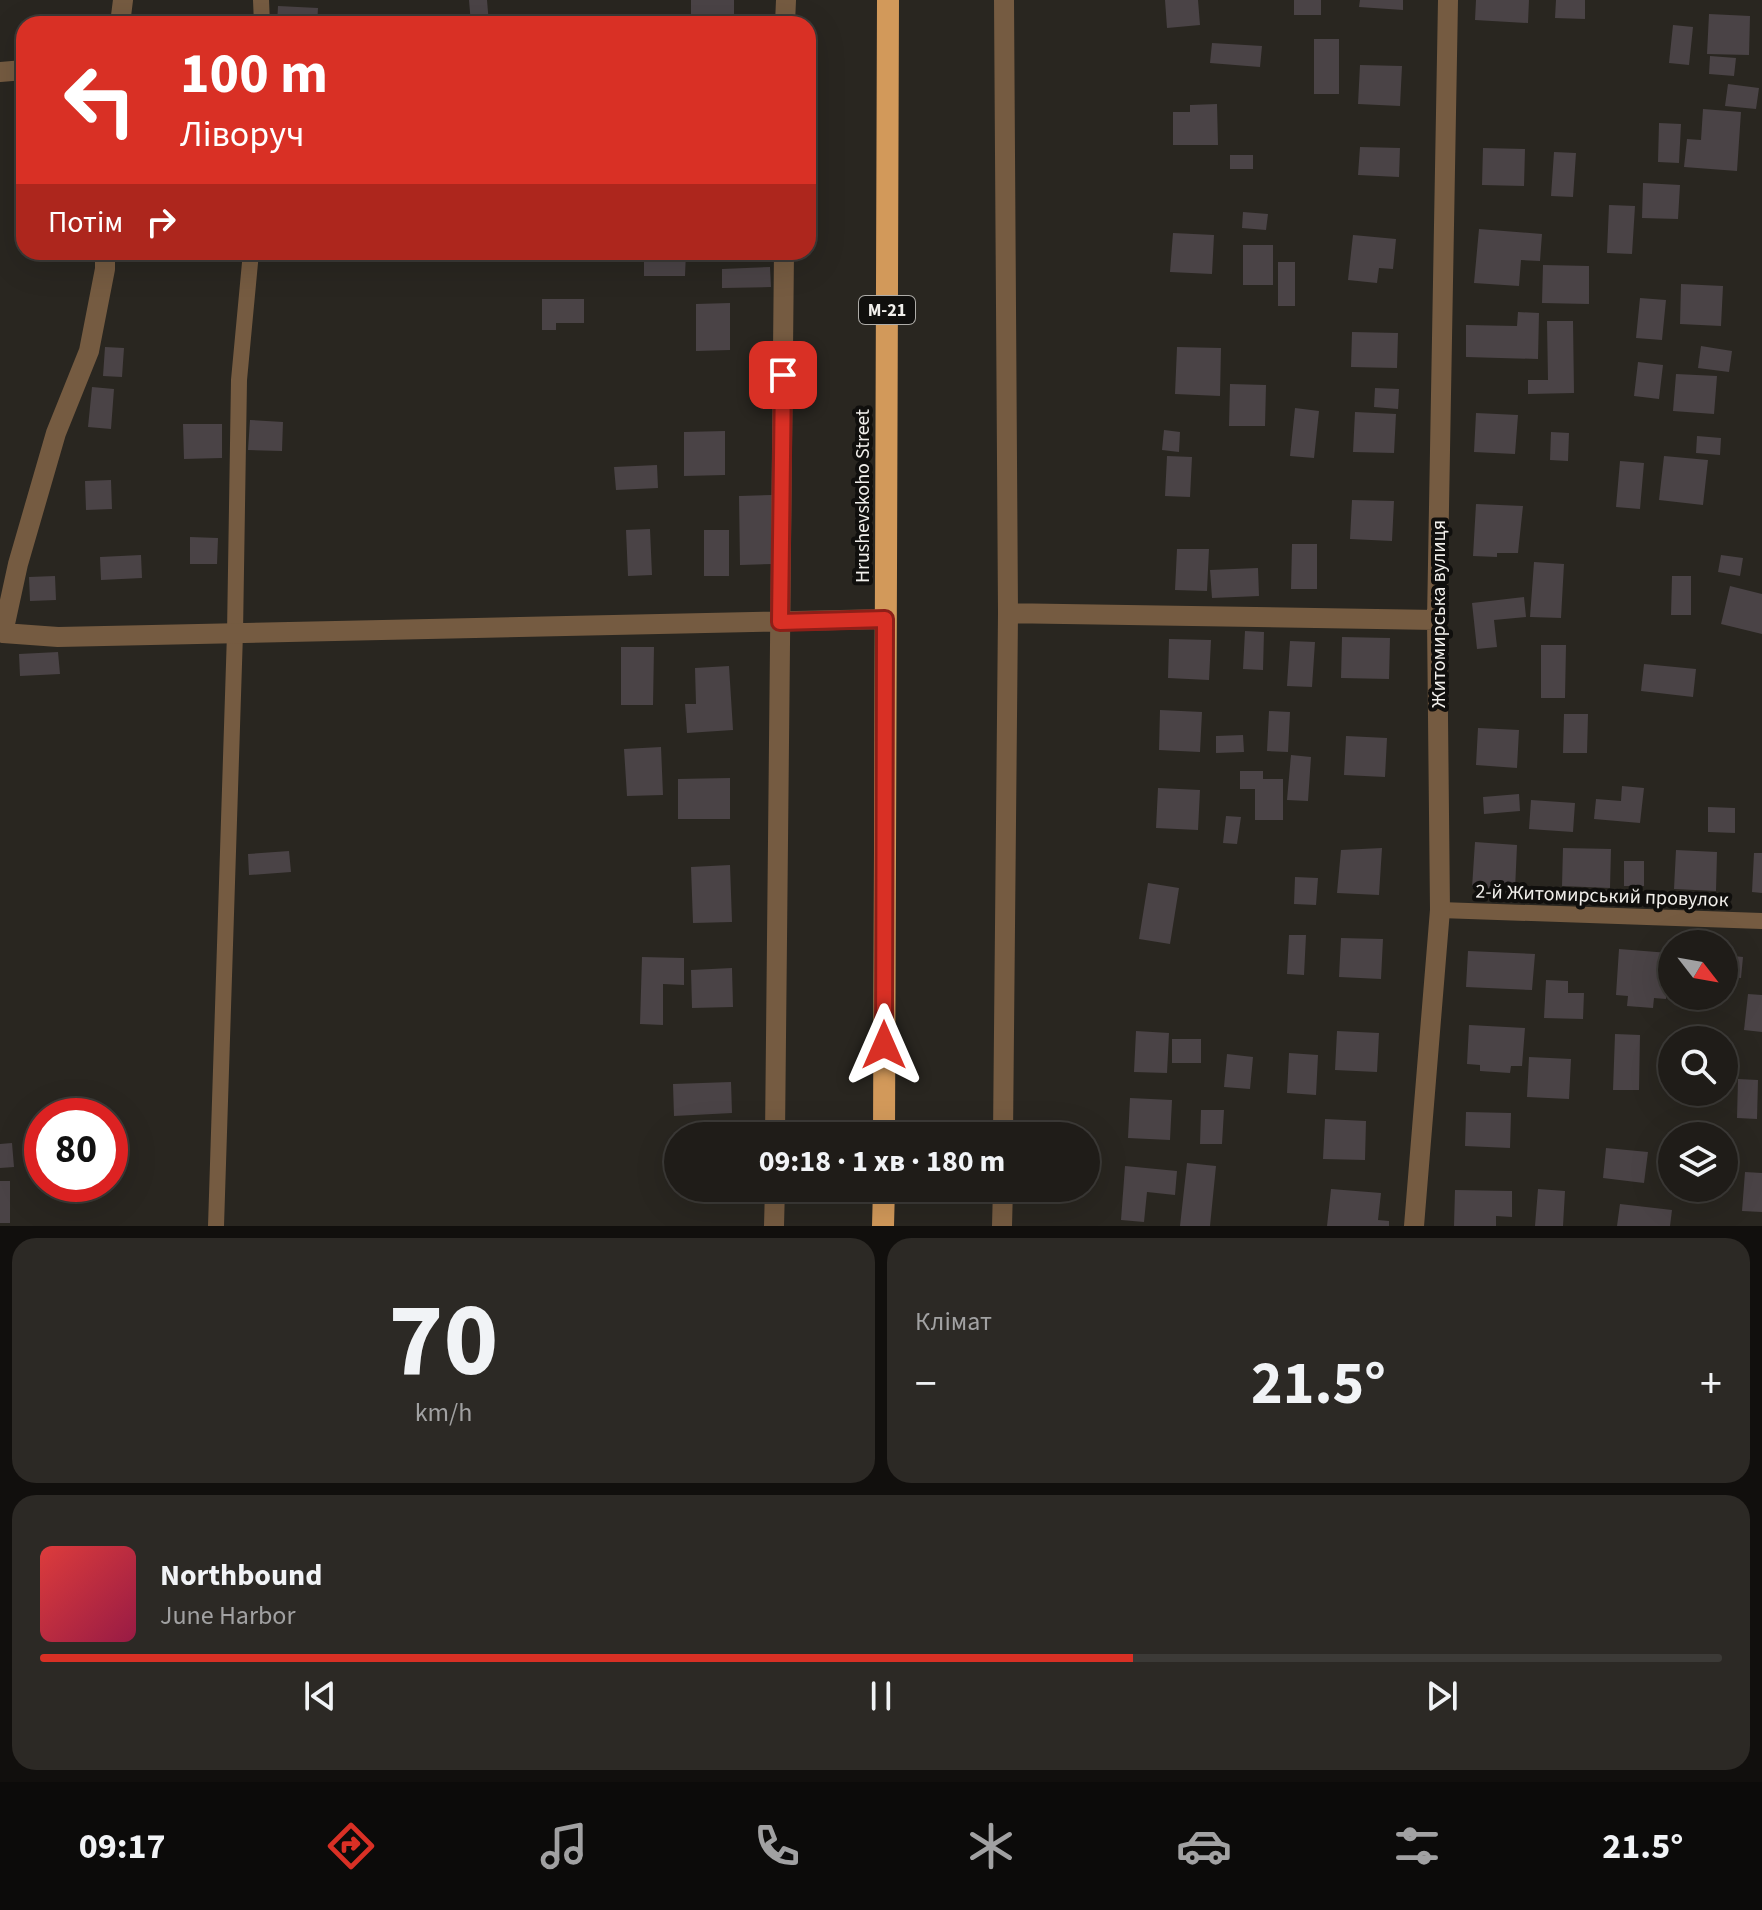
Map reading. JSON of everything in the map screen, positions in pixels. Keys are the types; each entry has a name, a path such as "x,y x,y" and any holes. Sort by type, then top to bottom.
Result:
{"highway":[{"name":"Hrushevskoho Street","path":"884,1122 888,0"},
{"path":"883,1226 884,1202"}],"street":[{"path":"1003,1122 1008,613 1004,0"},
{"name":"Житомирська вулиця","path":"1414,1226 1440,910 1437,620 1448,0"},
{"path":"105,260 89,351 56,433 18,564 2,636 885,619"},
{"path":"775,1122 784,260"},
{"path":"1008,613 1437,620"},
{"path":"774,1226 775,1202"},
{"path":"1002,1226 1003,1202"}],"lane":[{"path":"216,1226 235,633 239,380 250,260"},
{"name":"2-й Житомирський провулок","path":"1440,910 1762,921"}],"building":[{"path":"469,0 487,0 488,16 470,16"},
{"path":"691,0 734,0 734,16 691,16"},
{"path":"1165,0 1198,0 1200,25 1167,28"},
{"path":"1294,0 1321,0 1321,15 1294,15"},
{"path":"1360,0 1403,0 1403,10 1359,7"},
{"path":"1476,0 1529,0 1528,23 1475,20"},
{"path":"1556,0 1585,0 1585,19 1555,18"},
{"path":"278,6 318,8 318,16 277,16"},
{"path":"1709,14 1750,16 1749,55 1707,54"},
{"path":"1673,25 1693,27 1689,65 1669,63"},
{"path":"1314,39 1339,39 1339,94 1314,94"},
{"path":"1212,43 1262,46 1260,67 1210,63"},
{"path":"1710,56 1736,58 1734,76 1709,74"},
{"path":"1360,65 1402,66 1400,106 1358,104"},
{"path":"1728,84 1759,88 1756,109 1725,106"},
{"path":"1217,104 1218,145 1173,145 1173,112 1190,112 1190,105"},
{"path":"1703,109 1741,112 1737,171 1684,167 1687,139 1701,140"},
{"path":"1659,123 1681,124 1679,163 1658,162"},
{"path":"1360,147 1400,148 1399,177 1358,175"},
{"path":"1483,148 1525,149 1524,186 1482,185"},
{"path":"1554,152 1576,153 1573,197 1551,196"},
{"path":"1230,155 1253,155 1253,169 1230,169"},
{"path":"1643,183 1680,185 1678,219 1642,218"},
{"path":"1609,205 1635,206 1632,254 1607,253"},
{"path":"1243,212 1268,214 1266,230 1242,228"},
{"path":"1479,229 1542,234 1540,261 1521,260 1519,286 1474,283"},
{"path":"1173,233 1214,235 1212,274 1170,272"},
{"path":"1353,235 1396,239 1393,269 1379,268 1377,283 1348,280"},
{"path":"1243,245 1273,245 1273,285 1243,285"},
{"path":"644,260 686,260 685,276 644,276"},
{"path":"1278,262 1295,262 1295,306 1278,306"},
{"path":"1543,265 1589,266 1589,304 1542,303"},
{"path":"770,267 771,287 722,288 722,269"},
{"path":"1681,284 1723,286 1721,326 1680,324"},
{"path":"1640,298 1666,300 1662,340 1636,338"},
{"path":"542,299 584,299 584,323 556,323 556,330 542,330"},
{"path":"730,303 730,350 696,351 696,304"},
{"path":"1518,312 1539,313 1538,359 1466,357 1466,325 1517,326"},
{"path":"1547,321 1573,321 1574,393 1528,394 1528,380 1548,380"},
{"path":"1352,332 1398,333 1397,368 1351,367"},
{"path":"1701,346 1732,351 1729,372 1698,368"},
{"path":"105,347 124,348 122,377 103,376"},
{"path":"1177,347 1221,348 1220,396 1175,394"},
{"path":"1638,362 1663,365 1659,399 1634,396"},
{"path":"1676,374 1717,376 1714,414 1673,411"},
{"path":"1230,384 1266,385 1265,426 1229,426"},
{"path":"92,387 114,389 111,429 88,427"},
{"path":"1375,388 1399,389 1398,409 1374,407"},
{"path":"1295,408 1319,411 1314,458 1290,456"},
{"path":"1355,412 1396,414 1394,453 1353,452"},
{"path":"1476,413 1518,415 1515,454 1474,452"},
{"path":"250,420 283,422 282,451 248,450"},
{"path":"183,424 222,424 222,458 184,459"},
{"path":"1164,430 1180,432 1179,452 1162,450"},
{"path":"725,431 725,475 684,476 684,432"},
{"path":"1551,432 1569,433 1568,461 1550,460"},
{"path":"1697,436 1721,438 1720,455 1696,453"},
{"path":"1167,456 1192,457 1190,497 1165,496"},
{"path":"1664,456 1708,460 1703,505 1659,500"},
{"path":"1620,461 1644,463 1640,509 1616,507"},
{"path":"657,465 658,488 616,490 614,467"},
{"path":"111,480 112,509 86,510 85,481"},
{"path":"772,495 773,564 740,565 739,496"},
{"path":"1352,500 1394,501 1392,541 1350,539"},
{"path":"1476,504 1523,506 1518,553 1497,553 1497,557 1473,556"},
{"path":"650,529 652,575 628,576 626,530"},
{"path":"704,530 729,530 729,576 704,576"},
{"path":"190,537 218,538 217,564 190,564"},
{"path":"1292,544 1317,544 1317,589 1291,589"},
{"path":"1177,549 1209,549 1207,591 1175,590"},
{"path":"141,555 142,578 101,580 100,557"},
{"path":"1721,555 1743,558 1740,576 1718,572"},
{"path":"1534,562 1564,564 1561,618 1530,617"},
{"path":"1258,568 1259,596 1212,598 1210,570"},
{"path":"55,576 56,600 30,601 29,577"},
{"path":"1672,576 1691,576 1691,615 1671,615"},
{"path":"1730,586 1762,594 1762,634 1721,624"},
{"path":"1524,597 1526,617 1494,620 1497,647 1477,649 1472,603"},
{"path":"1245,631 1264,632 1263,670 1243,669"},
{"path":"1342,637 1390,638 1389,679 1341,678"},
{"path":"1169,639 1211,640 1209,680 1168,678"},
{"path":"1290,641 1315,642 1312,687 1287,686"},
{"path":"1541,645 1566,645 1565,698 1541,698"},
{"path":"621,647 654,647 653,705 621,705"},
{"path":"58,652 60,674 20,676 19,654"},
{"path":"1644,664 1696,669 1693,697 1641,691"},
{"path":"729,666 733,730 687,733 685,704 696,704 695,668"},
{"path":"1160,710 1202,712 1200,752 1159,750"},
{"path":"1269,711 1290,712 1288,752 1267,751"},
{"path":"1564,714 1588,714 1587,753 1563,753"},
{"path":"1478,728 1519,730 1517,768 1476,765"},
{"path":"1243,735 1244,752 1216,753 1216,736"},
{"path":"1346,736 1387,738 1385,777 1344,775"},
{"path":"661,747 663,795 627,796 624,749"},
{"path":"1291,755 1311,757 1308,801 1287,800"},
{"path":"1240,771 1263,771 1263,779 1283,779 1283,820 1255,820 1255,789 1240,789"},
{"path":"730,778 730,819 678,819 678,779"},
{"path":"1622,786 1644,788 1640,823 1594,819 1596,799 1621,801"},
{"path":"1158,788 1200,790 1198,830 1156,828"},
{"path":"1519,794 1520,811 1484,814 1483,797"},
{"path":"1531,800 1575,803 1573,832 1529,829"},
{"path":"1708,807 1735,808 1735,833 1708,832"},
{"path":"1226,816 1241,817 1237,844 1223,843"},
{"path":"1475,842 1517,845 1515,890 1472,888"},
{"path":"1382,848 1379,895 1337,893 1341,850"},
{"path":"1563,848 1611,849 1610,888 1562,886"},
{"path":"1676,850 1717,852 1716,891 1674,889"},
{"path":"289,851 291,872 249,875 248,854"},
{"path":"1754,853 1762,853 1762,893 1752,892"},
{"path":"1624,861 1644,861 1644,886 1624,886"},
{"path":"730,865 732,922 693,923 691,867"},
{"path":"1295,877 1318,878 1316,905 1294,904"},
{"path":"1148,883 1179,888 1170,944 1139,939"},
{"path":"1289,935 1306,935 1304,975 1287,974"},
{"path":"1341,938 1383,939 1381,979 1339,977"},
{"path":"1619,949 1658,952 1658,998 1654,998 1653,1008 1627,1006 1628,996 1616,995"},
{"path":"1468,951 1535,954 1532,990 1466,987"},
{"path":"1738,956 1743,957 1741,978 1738,978"},
{"path":"642,957 684,958 684,985 663,984 663,1025 640,1024"},
{"path":"732,968 733,1007 692,1008 691,970"},
{"path":"1546,980 1568,981 1568,993 1584,993 1583,1019 1544,1018"},
{"path":"1748,994 1762,995 1762,1032 1744,1030"},
{"path":"1469,1025 1525,1028 1522,1066 1511,1066 1510,1073 1480,1071 1480,1065 1467,1064"},
{"path":"1136,1031 1169,1033 1167,1073 1134,1072"},
{"path":"1337,1031 1379,1033 1377,1072 1335,1070"},
{"path":"1615,1034 1640,1035 1639,1090 1613,1090"},
{"path":"1172,1039 1201,1039 1201,1063 1172,1063"},
{"path":"1289,1053 1318,1055 1316,1095 1287,1093"},
{"path":"1227,1054 1253,1057 1250,1089 1224,1087"},
{"path":"1529,1057 1571,1059 1569,1099 1527,1097"},
{"path":"1738,1079 1758,1080 1757,1119 1737,1118"},
{"path":"731,1082 732,1113 674,1116 673,1084"},
{"path":"1130,1098 1172,1100 1170,1140 1128,1138"},
{"path":"1201,1110 1224,1110 1222,1144 1200,1144"},
{"path":"1466,1112 1511,1113 1510,1148 1465,1146"},
{"path":"1325,1119 1366,1121 1365,1160 1323,1159"},
{"path":"12,1143 14,1167 0,1168 0,1144"},
{"path":"1606,1148 1648,1152 1644,1183 1603,1178"},
{"path":"1187,1163 1216,1166 1210,1226 1180,1226"},
{"path":"1125,1166 1177,1171 1175,1195 1147,1192 1144,1222 1121,1220"},
{"path":"1745,1172 1762,1173 1762,1212 1742,1211"},
{"path":"0,1181 10,1181 10,1223 0,1223"},
{"path":"1331,1189 1381,1193 1378,1220 1389,1221 1389,1226 1327,1226"},
{"path":"1538,1189 1565,1191 1563,1226 1535,1226"},
{"path":"1455,1190 1512,1191 1512,1217 1496,1216 1496,1226 1454,1226"},
{"path":"1620,1204 1672,1210 1670,1226 1617,1226"}],"route":[{"path":"783,375 780,622 885,619 884,1045"}]}
